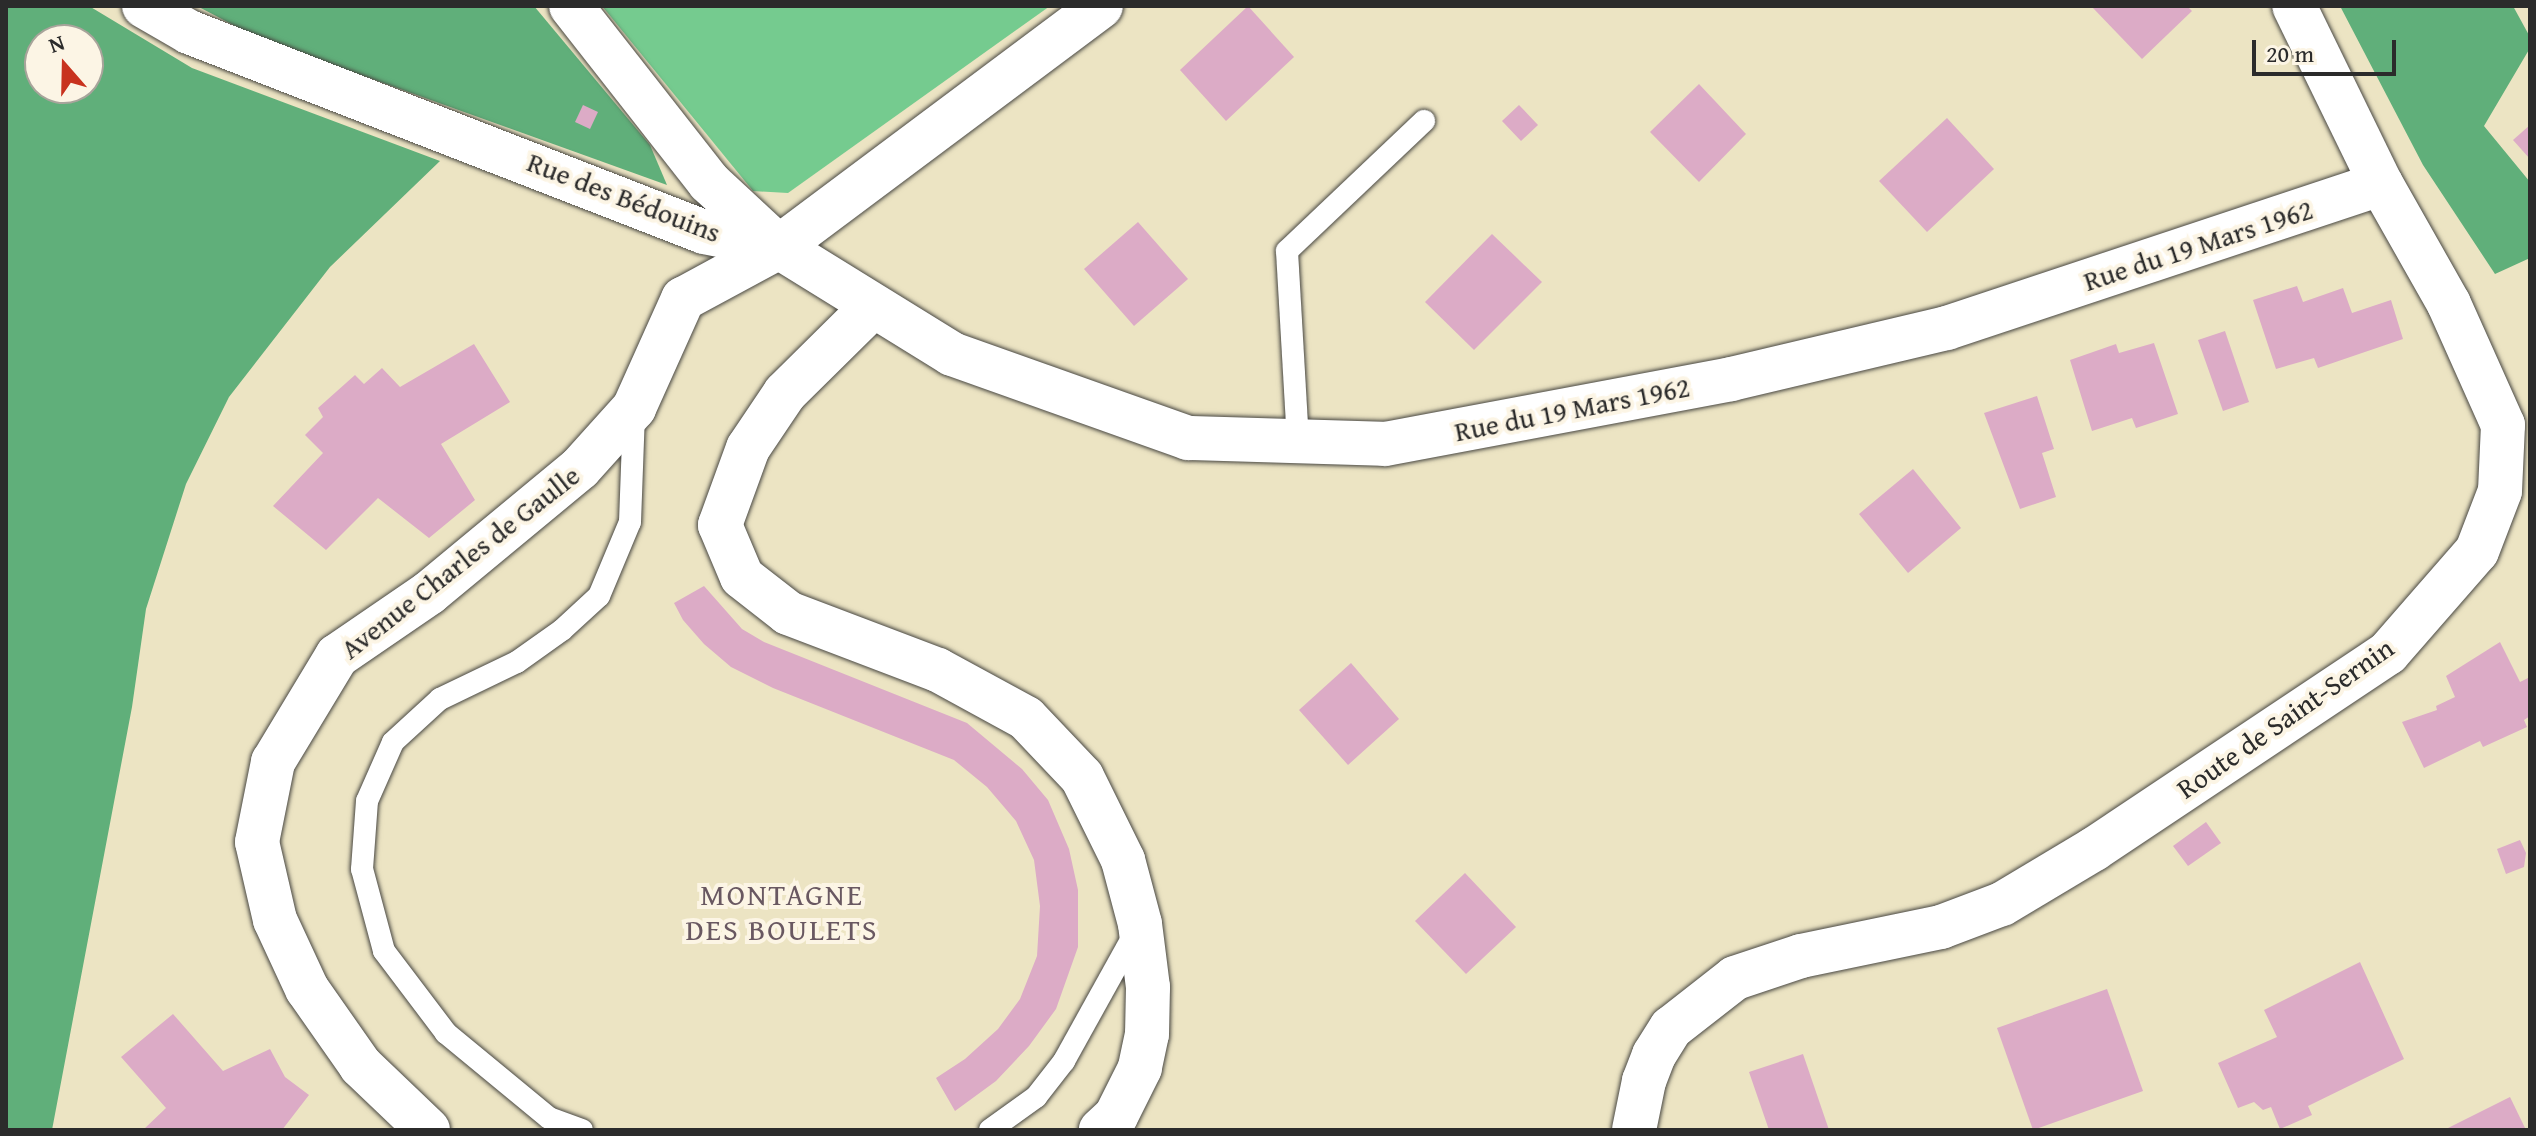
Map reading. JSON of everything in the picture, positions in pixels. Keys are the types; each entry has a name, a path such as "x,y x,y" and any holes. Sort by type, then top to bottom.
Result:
{"street":[{"name":"Rue des Bédouins","path":"144,6 189,32 704,232 779,247"},
{"path":"571,6 709,182 779,247 1101,6"},
{"name":"Route de Saint-Sernin","path":"1634,1130 1644,1081 1671,1028 1735,978 1801,956 1941,927 2002,904 2094,849 2388,653 2477,551 2500,491 2503,425 2449,304 2381,184 2294,6"},
{"name":"Rue du 19 Mars 1962","path":"779,247 952,354 1188,438 1385,444 1731,379 1947,328 2381,184"},
{"name":"Avenue Charles de Gaulle","path":"428,1130 361,1066 307,989 275,920 257,842 273,762 337,656 429,593 580,468 634,408 683,299 779,247"},
{"path":"873,306 785,393 748,448 720,525 742,577 788,613 938,670 1026,718 1082,777 1123,860 1140,924 1148,987 1147,1034 1140,1068 1116,1116 1101,1130"}],"lane":[{"path":"1298,442 1287,251 1424,121"},
{"path":"582,1130 549,1118 446,1033 384,951 362,869 367,801 393,742 440,699 517,662 562,630 599,596 630,522 634,408"},
{"path":"990,1130 1036,1097 1064,1061 1140,924"}],"green space":[{"path":"6,6 89,6 192,68 440,161 330,267 229,397 186,484 146,609 132,707 52,1130 6,1130"},
{"path":"197,6 534,6 650,145 667,185 258,38"},
{"path":"602,6 1050,6 788,193 753,191"},
{"path":"2340,6 2513,6 2530,37 2530,48 2484,126 2530,182 2530,258 2495,274 2423,165"}],"building":[{"path":"1248,6 1294,57 1226,121 1180,70"},
{"path":"2187,6 2192,11 2142,59 2093,8"},
{"path":"1699,84 1746,134 1699,182 1650,132"},
{"path":"583,105 598,112 590,129 575,122"},
{"path":"1519,105 1538,125 1521,141 1502,121"},
{"path":"1947,118 1994,169 1927,232 1879,181"},
{"path":"2530,125 2530,159 2513,140"},
{"path":"1138,222 1188,279 1134,326 1084,269"},
{"path":"1492,234 1542,282 1474,350 1425,302"},
{"path":"2297,286 2303,302 2343,288 2352,313 2391,300 2403,339 2318,368 2314,358 2276,369 2253,300"},
{"path":"2225,331 2249,402 2223,411 2198,340"},
{"path":"2154,343 2178,414 2136,428 2132,418 2092,431 2070,360 2116,344 2119,353"},
{"path":"474,344 510,402 441,444 475,500 429,538 378,498 326,550 273,506 323,453 305,435 323,417 318,408 355,375 364,384 382,368 400,387"},
{"path":"2037,396 2054,449 2042,453 2056,497 2020,509 1984,413"},
{"path":"1913,469 1961,528 1908,573 1859,514"},
{"path":"704,586 742,629 764,642 967,723 1022,769 1048,800 1069,849 1078,890 1078,947 1056,1009 1029,1046 996,1081 955,1111 936,1078 965,1059 998,1029 1020,999 1037,956 1040,906 1034,860 1016,821 987,787 954,760 773,688 731,667 704,644 683,620 674,603"},
{"path":"2500,642 2520,682 2530,677 2530,716 2524,720 2527,727 2483,747 2480,741 2424,768 2402,722 2437,710 2436,706 2455,697 2446,676"},
{"path":"1351,663 1399,719 1348,765 1299,710"},
{"path":"2206,822 2221,843 2188,866 2173,846"},
{"path":"2520,840 2526,853 2524,867 2506,874 2497,849"},
{"path":"1465,873 1516,927 1466,974 1415,921"},
{"path":"2360,962 2404,1059 2308,1106 2312,1115 2280,1129 2271,1107 2263,1110 2254,1102 2238,1108 2218,1063 2277,1037 2264,1010"},
{"path":"2107,989 2143,1091 2033,1130 1997,1028"},
{"path":"173,1014 223,1071 270,1049 285,1077 309,1095 282,1130 143,1130 166,1108 121,1057"},
{"path":"1803,1054 1829,1130 1769,1130 1749,1072"},
{"path":"2510,1097 2526,1130 2444,1130"}],"district":[{"name":"MONTAGNE DES BOULETS","path":"782,911"}]}
